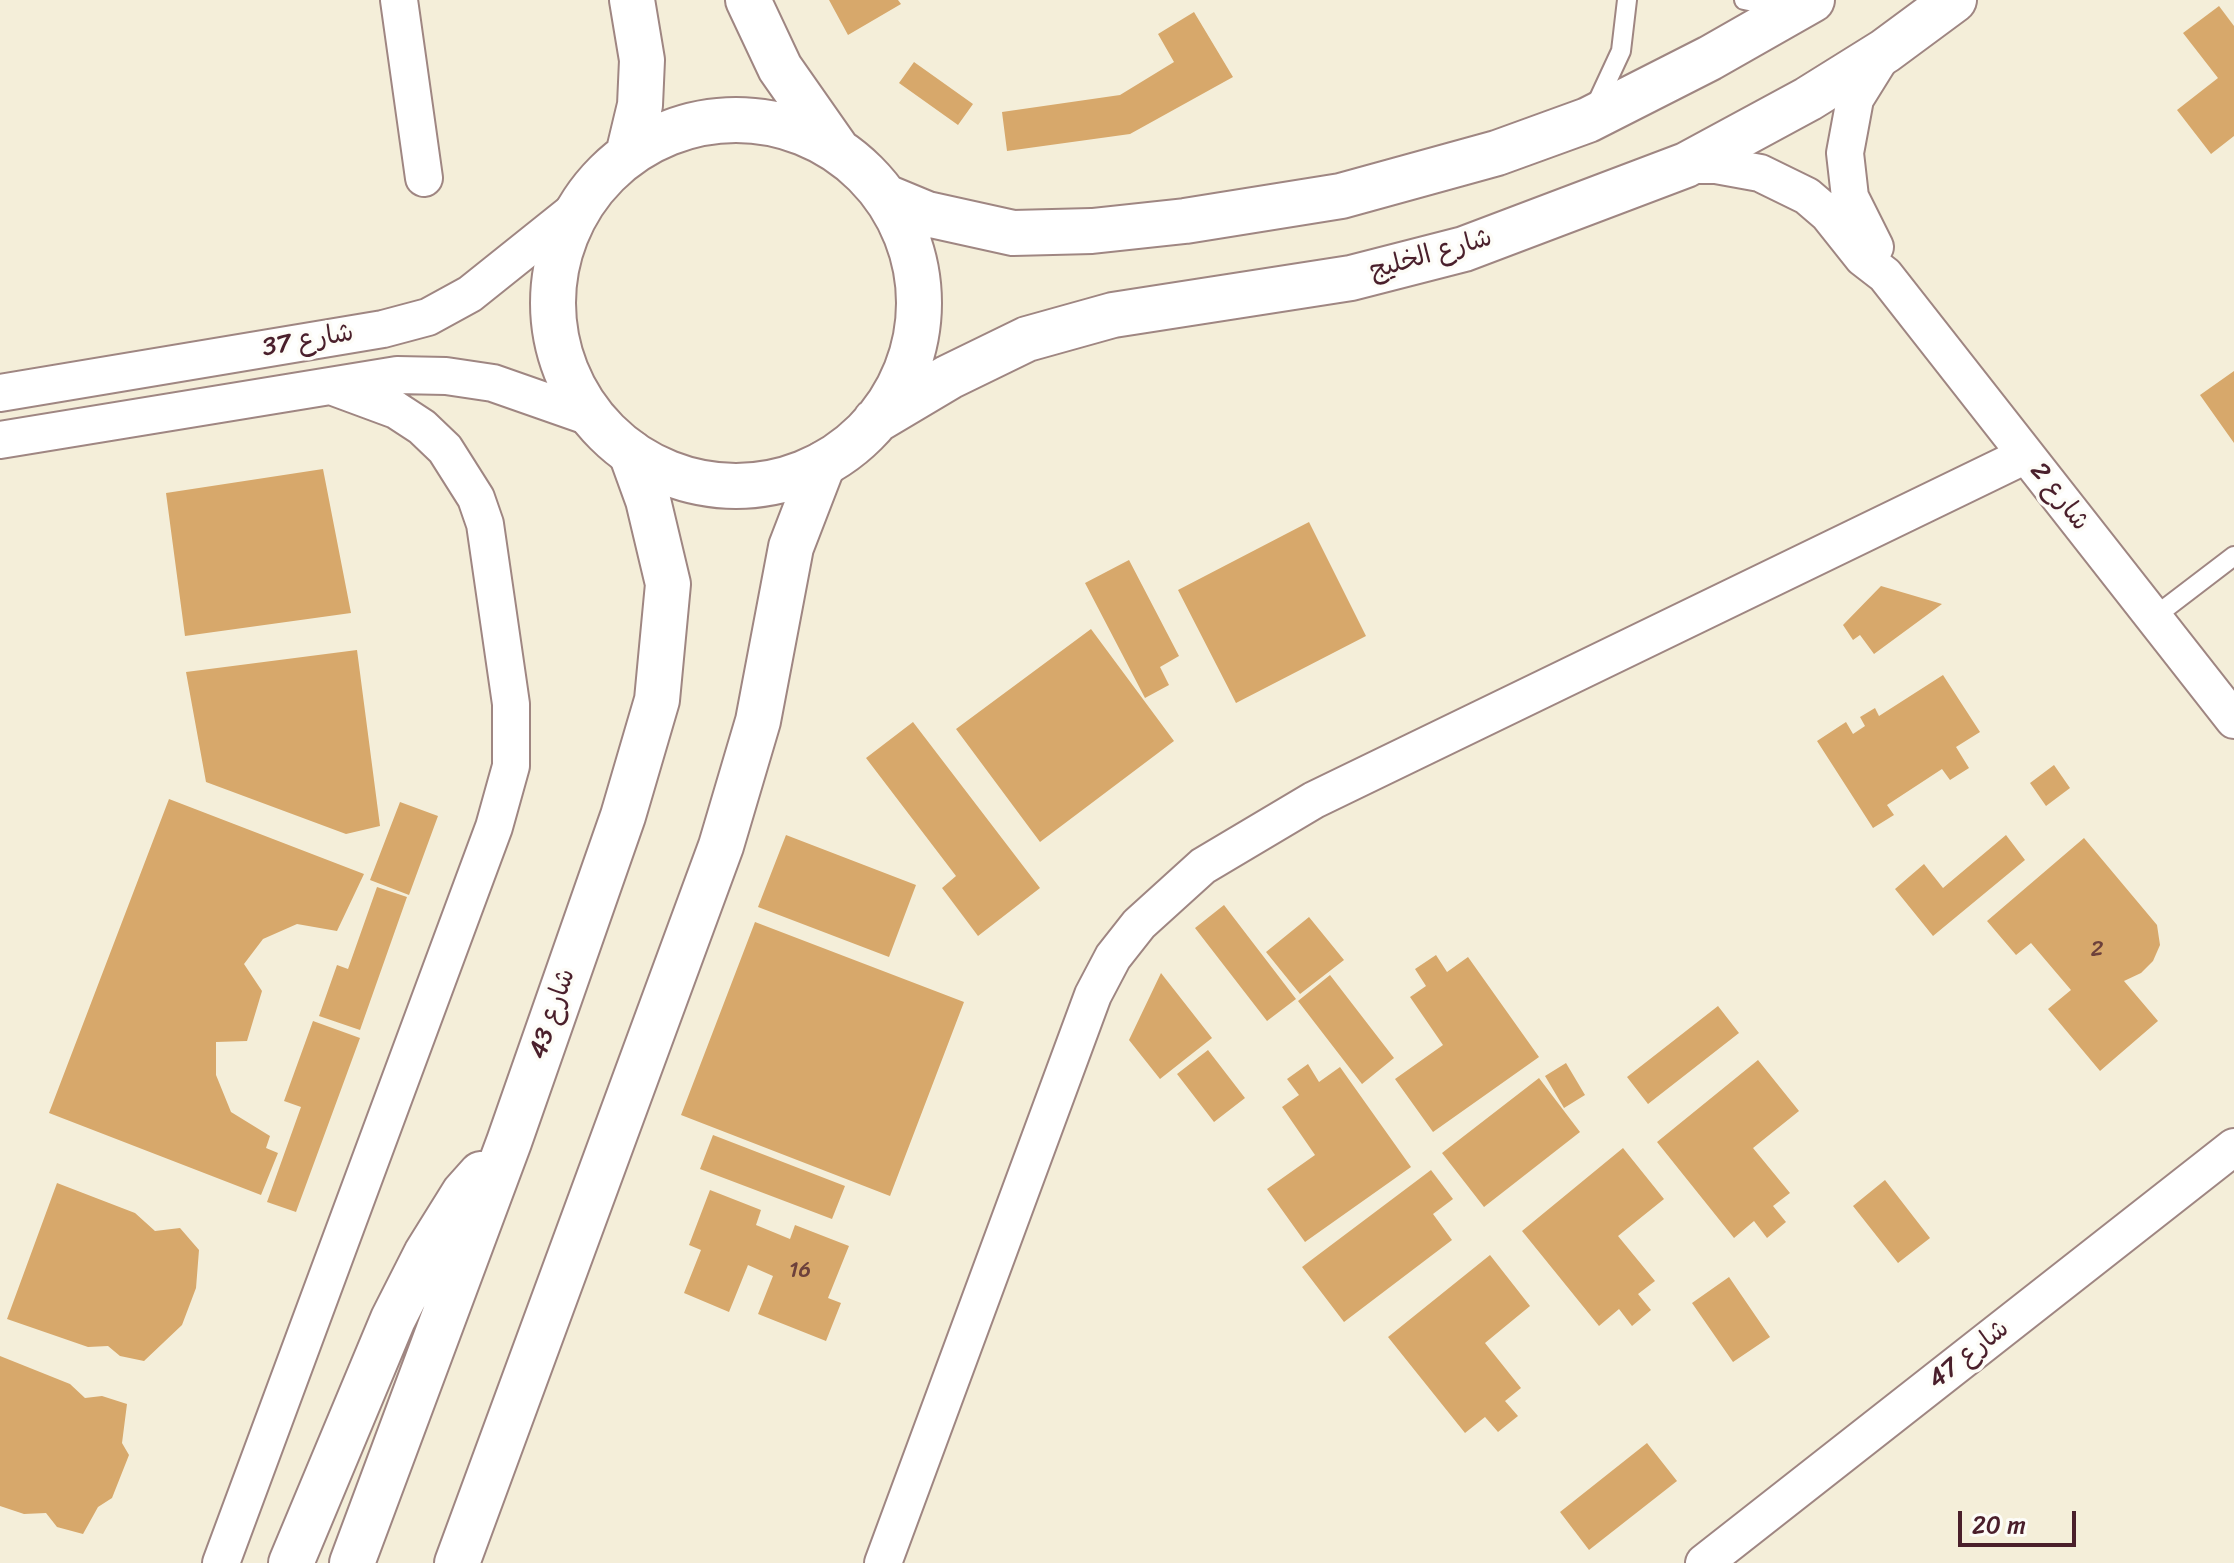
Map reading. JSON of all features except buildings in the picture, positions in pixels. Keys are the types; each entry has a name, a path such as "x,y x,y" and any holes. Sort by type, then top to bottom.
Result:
{"main road":[{"path":"628,155 640,105 642,60 632,0"},
{"path":"748,0 780,68 838,150"},
{"name":"شارع الخليج","path":"875,421 949,377 1027,339 1113,315 1351,278 1464,249 1686,165 1808,99 1885,51 1954,0"},
{"path":"886,197 927,214 1013,233 1092,231 1185,221 1341,196 1497,153 1588,120 1805,5"},
{"path":"743,120 779,125 838,150 865,171 886,197 905,232 916,271 919,311 913,351 898,388 875,421 851,445 823,464 769,483 711,484 682,478 631,453 593,418 573,387 559,352 553,315 554,276 564,240 580,206 602,178 628,155 667,133 710,121 743,120"},
{"name":"شارع 43","path":"352,1563 509,1142 623,816 657,700 668,584 648,500 631,453"},
{"path":"457,1563 721,846 758,721 791,547 823,464"},
{"path":"291,1563 393,1319 426,1254 464,1193 509,1142"}],"street":[{"path":"399,0 424,178"},
{"name":"شارع 2","path":"1885,51 1855,99 1845,153 1850,197 1885,275 2234,720"},
{"name":"شارع 2","path":"1686,165 1737,167 1785,183 1828,214 1863,258 1885,275"},
{"name":"شارع 37","path":"0,393 383,329 428,317 470,294 580,206"},
{"name":"شارع 37","path":"0,440 397,375 446,376 493,383 593,418"},
{"path":"221,1563 494,827 511,766 511,704 485,524 476,498 445,449 422,427 396,410 331,386"},
{"path":"883,1563 1093,995 1113,957 1139,924 1203,866 1314,800 2026,455"},
{"name":"شارع 47","path":"1722,1558 2234,1147"}],"lane":[{"path":"1588,120 1621,51 1627,0"},
{"path":"1744,0 1805,5"},
{"path":"2154,617 2234,556"}]}
